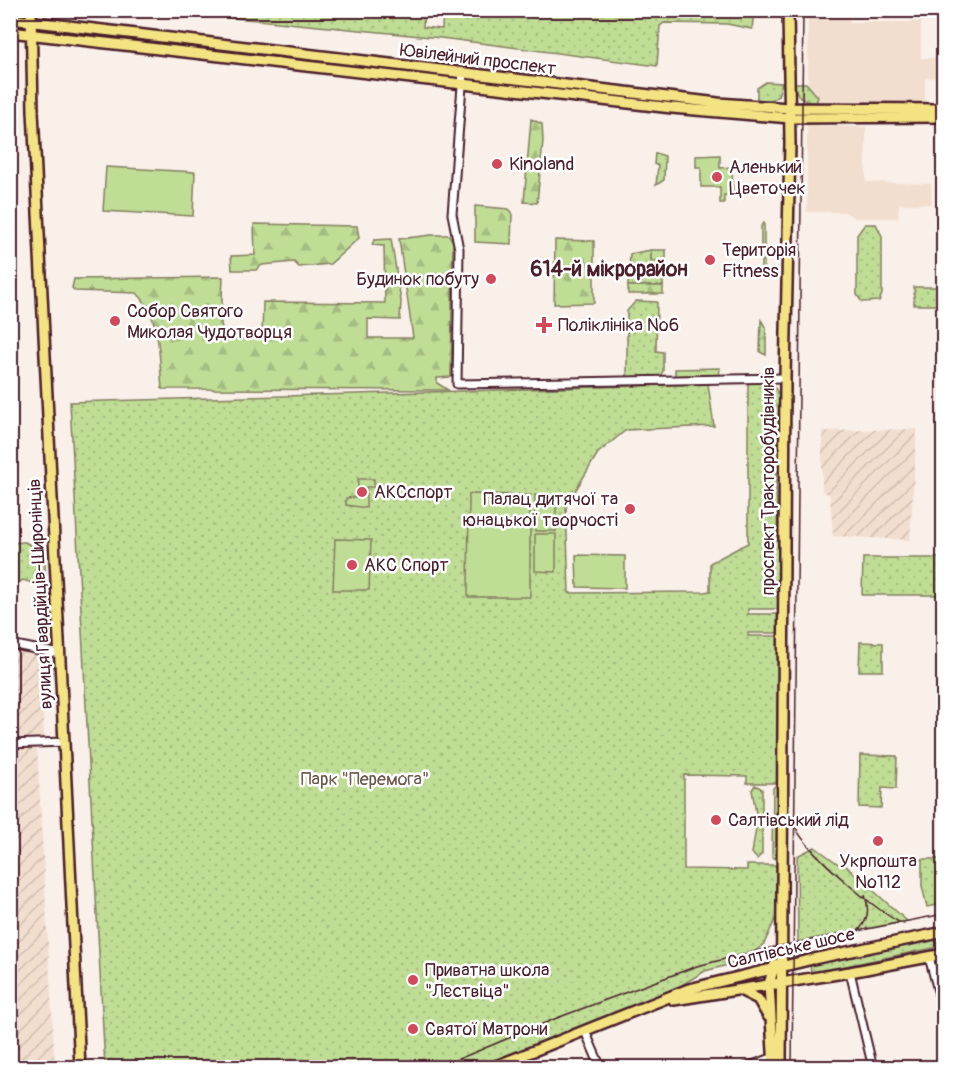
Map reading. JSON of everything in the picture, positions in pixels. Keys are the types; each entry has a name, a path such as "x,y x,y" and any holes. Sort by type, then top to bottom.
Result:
{"main road":[{"name":"вулиця Гвардійців-Широнінців","path":"31,10 33,111 80,1068"},
{"name":"проспект Тракторобудівників","path":"781,1068 785,378 790,113 788,10"},
{"name":"Ювілейний проспект","path":"10,19 790,113 944,109"},
{"name":"Ювілейний проспект","path":"10,32 672,108 944,117"},
{"path":"526,92 527,82"},
{"name":"Салтівське шосе","path":"491,1068 504,1065 689,990 772,968 944,932"},
{"path":"773,1063 769,984 772,968 783,952"},
{"name":"Салтівське шосе","path":"648,1005 944,954"},
{"path":"738,989 758,999 769,1018"}],"street":[{"path":"462,73 452,214 459,249 457,384 785,378"},
{"path":"10,644 60,654"},
{"path":"10,744 64,742"},
{"path":"929,957 944,1013"},
{"path":"850,972 873,1068"},
{"path":"585,1031 601,1068"},
{"path":"744,1068 773,1063"}],"shaded area":[{"path":"808,11 849,11 850,22 921,22 921,58 943,58 943,77 925,78 925,104 808,104"},
{"path":"807,125 866,127 866,182 931,184 932,204 899,204 898,218 855,218 845,212 807,212"},
{"path":"917,429 910,540 833,536 830,495 822,491 822,431"},
{"path":"10,651 41,653 44,739 11,740"},
{"path":"37,747 55,1067 11,1067 11,748"}],"green space":[{"path":"164,11 424,11 423,27 442,29 443,11 754,11 752,29 727,24 664,23 660,26 657,66 441,38"},
{"path":"766,82 782,83 778,96 772,100 757,100 757,88"},
{"path":"795,83 806,83 818,97 816,103 801,98 796,92"},
{"path":"531,119 542,124 543,141 537,203 524,202"},
{"path":"655,153 665,156 664,180 656,185 658,166 654,164"},
{"name":"Аленький Цветочек","path":"720,155 720,168 732,167 733,195 724,195 724,203 720,203 720,187 701,187 701,167 696,167 696,156"},
{"path":"106,167 195,172 193,216 103,211"},
{"path":"475,206 509,209 512,214 511,244 475,242"},
{"path":"764,223 764,271 761,269 761,226"},
{"path":"254,224 357,226 359,238 330,264 299,267 294,262 262,265 256,270 232,270 231,256 255,255"},
{"path":"865,224 876,224 882,236 882,294 879,301 862,302 857,295 857,235"},
{"path":"449,235 453,242 451,377 437,378 437,383 448,390 162,389 155,325 145,302 137,293 75,291 72,288 74,279 223,277 221,324 223,332 262,335 263,302 385,303 384,246 372,245 374,240 391,239 401,301 400,320 368,319 368,338 413,338 399,239"},
{"path":"555,240 594,241 594,303 554,304"},
{"path":"651,250 651,261 659,261 659,271 663,271 663,286 628,286 630,254"},
{"path":"651,250 666,250 666,261 651,261"},
{"path":"628,286 663,286 663,294 628,294"},
{"path":"914,287 943,287 943,305 914,305"},
{"path":"636,301 657,302 656,351 663,352 663,371 659,378 630,378 627,376 627,311"},
{"path":"761,320 766,328 766,355 760,352"},
{"path":"720,368 719,376 675,377 675,369"},
{"name":"Парк \"Перемога\"","path":"771,381 781,399 781,465 776,466 781,609 748,609 748,614 780,614 780,633 748,633 748,636 781,636 780,783 747,783 747,776 684,775 684,869 747,870 747,865 778,867 776,917 764,944 743,961 705,971 675,989 479,1067 105,1067 70,402 708,384 714,426 626,430 598,453 566,506 569,593 704,592 710,591 710,563 748,543 748,382"},
{"name":"АКСспорт","path":"358,479 374,479 374,487 366,487 366,508 346,505 346,498 358,497"},
{"path":"469,494 530,495 530,597 468,597"},
{"path":"535,495 556,495 556,531 535,531"},
{"path":"535,534 556,534 556,572 535,571"},
{"name":"АКС Спорт","path":"335,539 371,540 369,590 333,590"},
{"path":"25,542 45,554 45,583 39,585 23,580 18,583 16,634 11,635 11,543"},
{"path":"576,555 625,556 625,588 577,587"},
{"path":"863,558 943,558 943,595 862,595"},
{"path":"860,642 883,643 883,671 859,671"},
{"path":"860,755 897,756 896,789 882,788 881,808 859,807"},
{"path":"755,785 762,789 762,813 759,816 756,813 752,790"},
{"path":"776,785 778,787 778,857 775,859 772,856 773,788"},
{"path":"759,825 762,829 762,854 757,859 752,853 756,828"},
{"path":"815,847 841,866 845,865 907,921 798,942 797,856"},
{"path":"922,859 943,859 943,904 927,907 922,886"},
{"path":"943,939 943,946 811,973 810,965"}],"tram line":[{"path":"792,1068 803,10"},
{"path":"796,828 802,838 828,866 879,909 904,924"},
{"path":"856,933 867,916 865,895"},
{"path":"437,1068 557,1018 697,966 765,949 944,914"}],"place":[{"name":"Kinoland","path":"497,164"},
{"name":"Аленький Цветочек","path":"717,177"},
{"name":"Територія Fitness","path":"710,260"},
{"name":"Будинок побуту","path":"491,279"},
{"name":"Собор Святого Миколая Чудотворця","path":"115,321"},
{"name":"Поліклініка №6","path":"544,325"},
{"name":"АКСспорт","path":"362,492"},
{"name":"Палац дитячої та юнацької творчості","path":"630,509"},
{"name":"АКС Спорт","path":"352,565"},
{"name":"Салтівський лід","path":"716,820"},
{"name":"Укрпошта №112","path":"878,841"},
{"name":"Приватна школа \"Лєствіца\"","path":"413,980"},
{"name":"Святої Матрони","path":"413,1029"}],"district":[{"name":"614-й мікрорайон","path":"609,269"}]}
